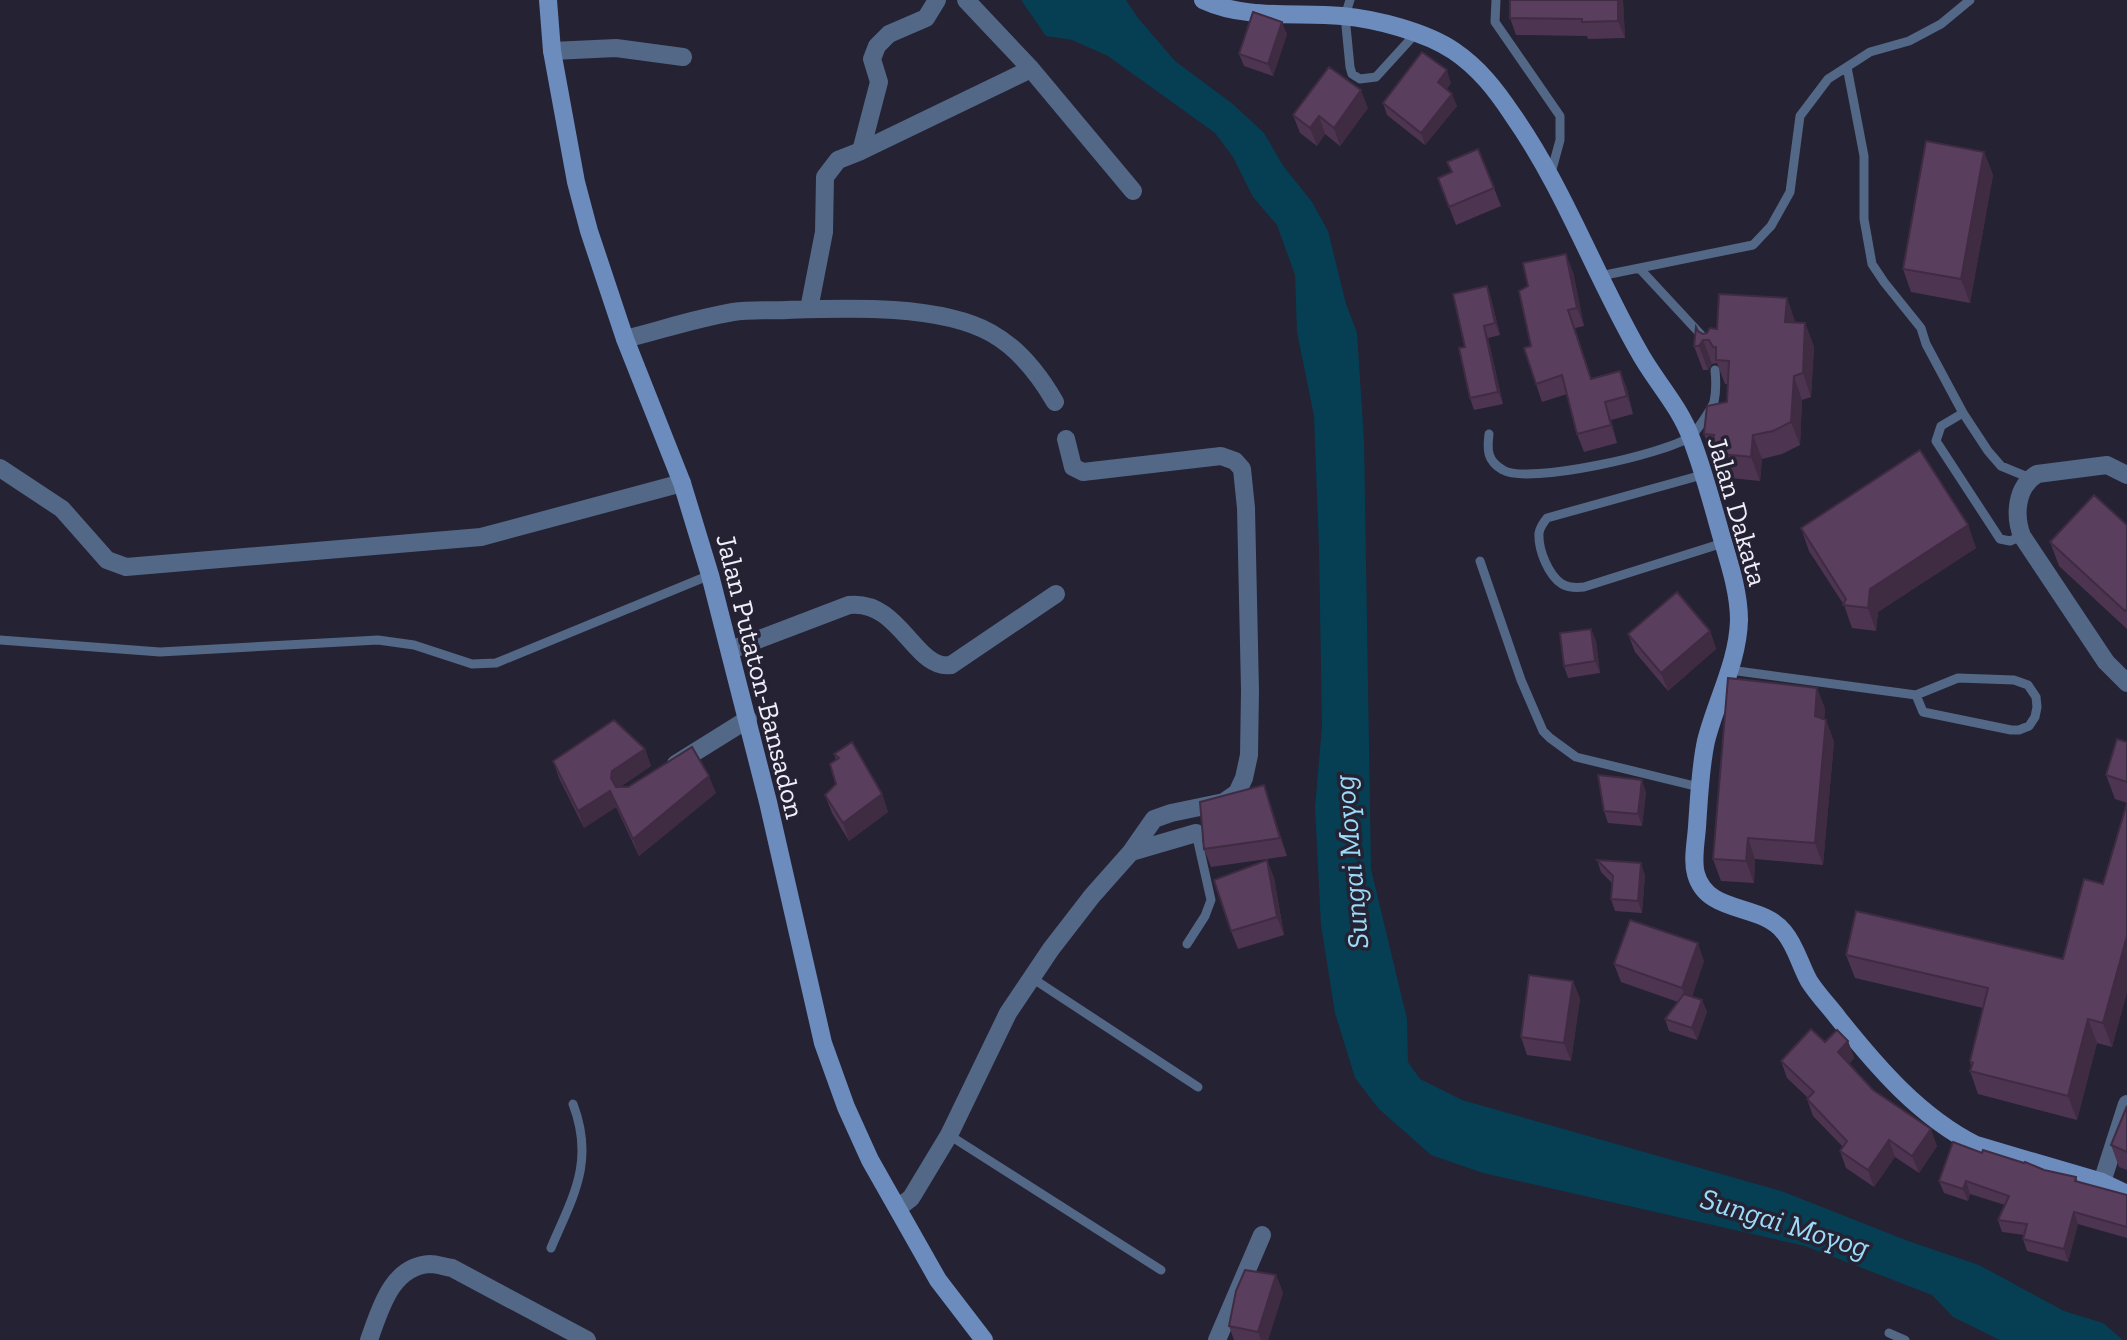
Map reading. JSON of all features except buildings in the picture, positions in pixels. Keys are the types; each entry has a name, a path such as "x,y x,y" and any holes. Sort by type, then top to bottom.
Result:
{"street":[{"name":"Jalan Putaton-Bansadon","path":"548,0 552,51 576,183 625,339 682,483 710,575 748,719 823,1043 846,1107 870,1160 938,1280 984,1340"},
{"path":"861,151 879,82 872,59 877,46 889,34 926,18 937,0"},
{"path":"966,0 1031,69 1133,191"},
{"name":"Jalan Dakata","path":"1203,0 1256,13 1348,8 1417,32 1456,52 1478,70 1526,133 1550,175 1640,355 1679,413 1691,437 1733,577 1739,619 1730,670 1706,741 1699,787 1694,867 1700,885 1707,894 1722,903 1759,915 1781,928 1810,983 1880,1069 1933,1118 1976,1145 2102,1182 2127,1194"},
{"path":"552,51 616,48 683,57"},
{"path":"809,309 824,232 825,177 838,160 1031,69"},
{"path":"625,339 735,312 809,309 921,313 953,318 991,333 1026,362 1042,380 1055,402"},
{"path":"898,1208 911,1198 949,1135 1008,1013 1051,949 1092,896 1131,852 1154,819 1224,802 1237,793 1244,778 1249,755 1250,690 1246,508 1242,469 1236,461 1221,456 1083,472 1073,467 1066,439"},
{"path":"2127,475 2107,465 2037,474 2030,478 2017,506 2018,525 2022,536 2106,662 2127,684"},
{"path":"0,468 62,509 107,560 126,567 481,537 682,483"},
{"path":"731,650 849,605 859,604 869,606 891,620 934,663 951,665 1056,594"},
{"path":"661,774 748,719"},
{"path":"1131,852 1196,833"},
{"path":"2102,1182 2127,1104"},
{"path":"1217,1340 1262,1235"},
{"path":"369,1340 388,1290 405,1274 431,1264 452,1268 587,1340"}],"lane":[{"path":"1496,0 1494,22 1560,116 1560,140 1550,175"},
{"path":"1600,276 1753,245 1771,226 1790,192 1800,116 1828,79 1870,52 1909,41 1941,24 1970,0"},
{"path":"1348,8 1350,67 1352,74 1360,79 1376,77 1417,32"},
{"path":"1847,67 1864,156 1864,219 1872,264 1921,328 1926,344 1988,451 2001,466 2030,478"},
{"path":"1640,269 1712,346"},
{"path":"1489,434 1487,451 1491,461 1505,471 1528,474 1611,463 1691,437 1714,404 1715,370"},
{"path":"1964,412 1941,426 1936,440 2000,539 2010,541 2022,536"},
{"path":"1702,475 1547,518 1539,535 1546,562 1552,576 1562,584 1571,588 1584,587 1723,543"},
{"path":"1480,561 1521,680 1543,731 1576,757 1699,787"},
{"path":"0,640 160,652 377,640 414,645 472,664 496,663 710,575"},
{"path":"1730,670 1916,695 1958,678 2014,680 2028,685 2036,697 2037,707 2035,718 2029,726 2011,730 1923,712 1916,695"},
{"path":"1186,944 1205,916 1211,900 1196,833"},
{"path":"1032,978 1198,1087"},
{"path":"551,1248 582,1167 583,1139 573,1104"},
{"path":"949,1135 1161,1270"},
{"path":"1889,1333 1905,1340"}],"water":[{"name":"Sungai Moyog","path":"1021,0 1126,0 1175,61 1234,105 1264,133 1284,167 1312,202 1328,231 1346,304 1357,333 1364,440 1371,869 1407,1019 1408,1062 1420,1079 1462,1100 1784,1192 1908,1241 1979,1265 2064,1311 2103,1323 2123,1340 2000,1340 1953,1317 1932,1295 1805,1246 1483,1173 1431,1155 1379,1109 1355,1078 1335,1013 1321,925 1315,808 1322,726 1314,416 1297,332 1295,275 1277,225 1253,197 1233,157 1215,133 1108,56 1072,40 1046,36"}]}
